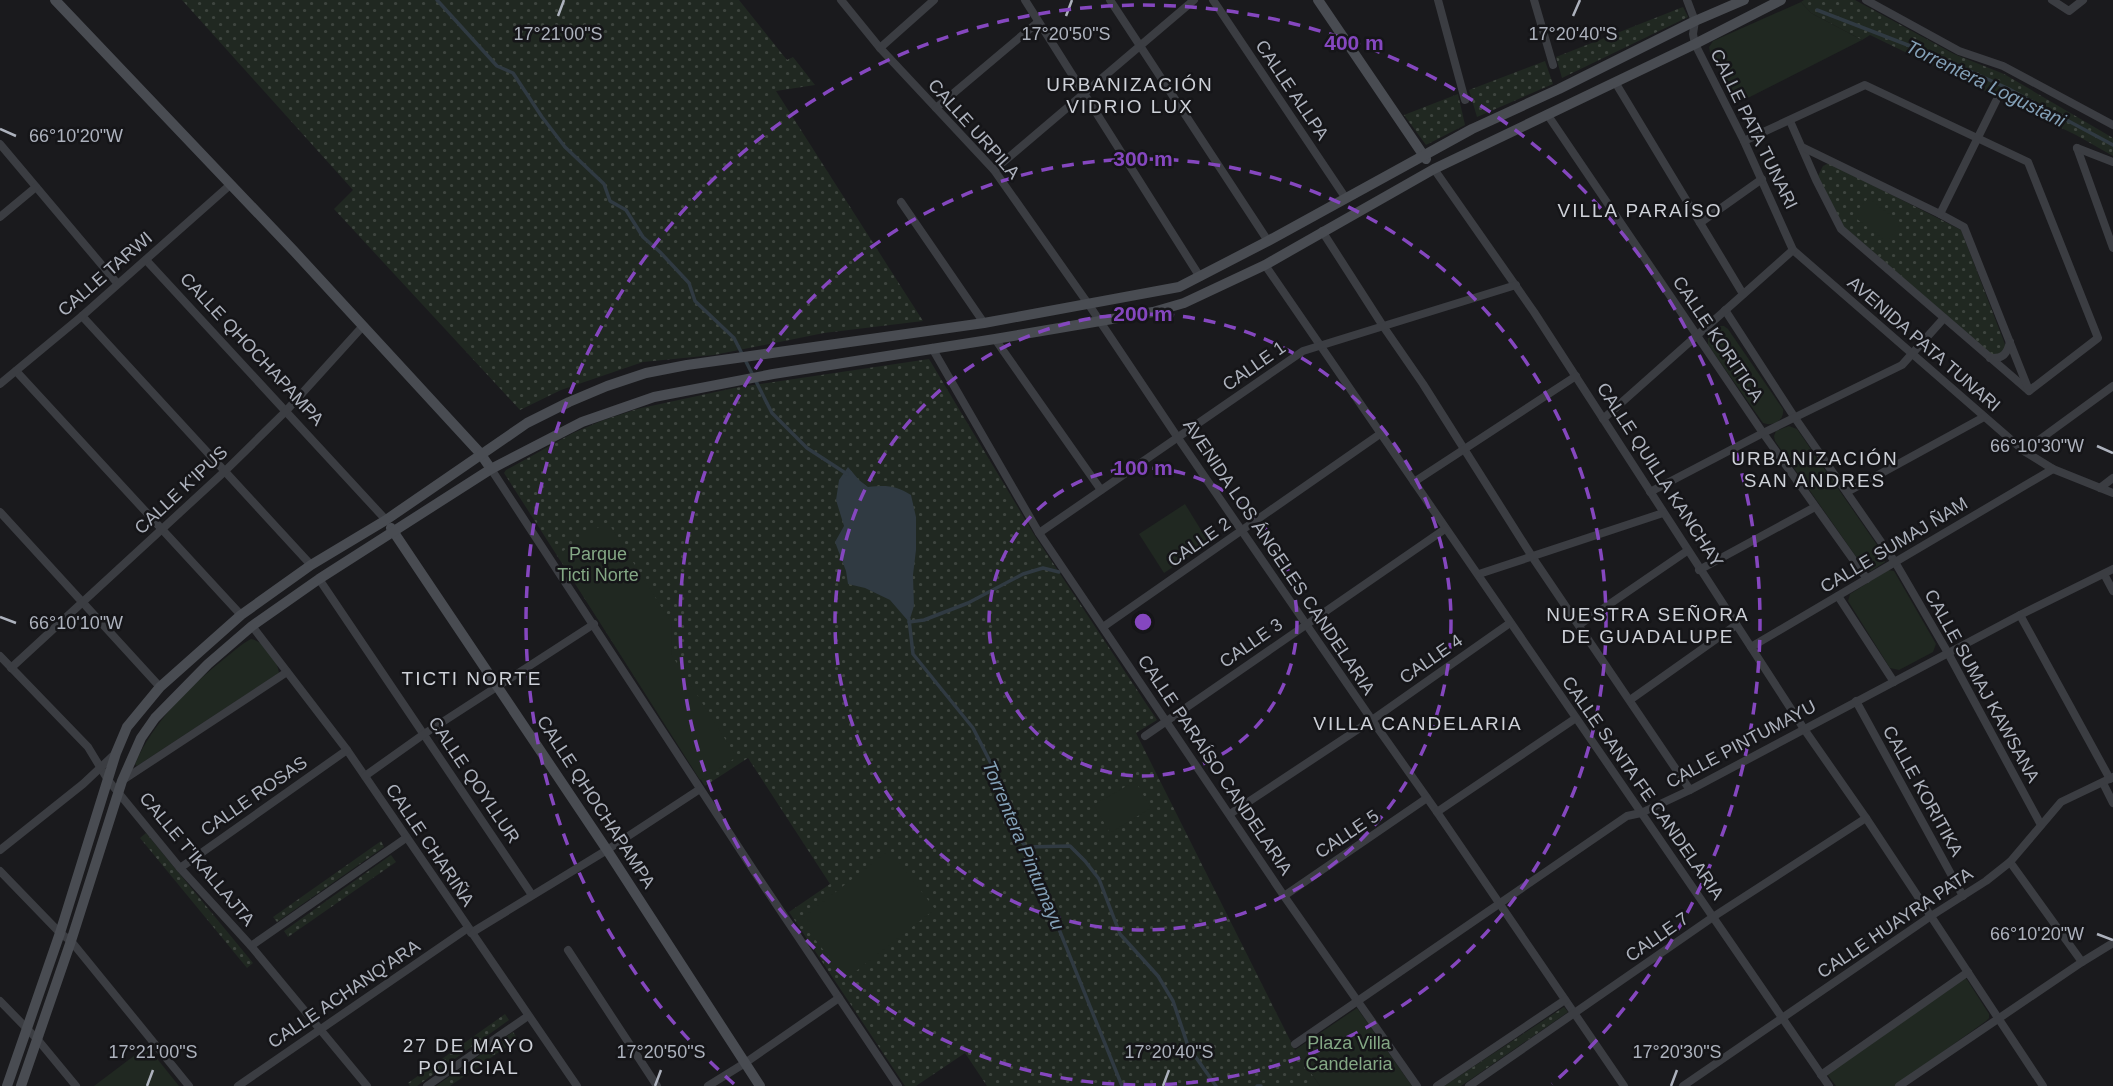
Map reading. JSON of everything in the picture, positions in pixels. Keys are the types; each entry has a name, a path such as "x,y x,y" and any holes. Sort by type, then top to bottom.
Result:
{"main road":[{"path":"55,0 363,326 480,453 491,469"},
{"path":"7,1086 60,933 116,753 127,727 160,687 241,615 311,565 386,520 527,423 607,386 646,373 984,323 1171,289 1200,277 1268,241 1472,129 1744,0"},
{"path":"22,1086 120,786 141,738 155,718 208,664 252,626 319,579 491,469 552,436 654,397 773,374 1153,312 1184,303 1265,265 1434,169 1781,0"},
{"name":"CALLE QUILLA KANCHAY","path":"1320,1 1434,169"},
{"name":"CALLE QHOCHAPAMPA","path":"386,520 607,850 760,1086"}],"street":[{"name":"CALLE URPILA","path":"841,0 880,48 994,170 1100,321"},
{"path":"880,48 934,0"},
{"path":"1025,0 1200,277"},
{"path":"1110,0 1268,241"},
{"path":"994,170 1194,0"},
{"name":"CALLE ALLPA","path":"1213,0 1345,197"},
{"path":"1438,0 1465,100"},
{"path":"1534,0 1553,65"},
{"path":"1687,0 1695,21"},
{"path":"1866,0 1959,51 2003,66 2113,125"},
{"path":"2052,0 2069,11 2083,0"},
{"name":"CALLE PATA TUNARI","path":"1695,21 1695,44 1744,141 1793,250"},
{"path":"936,108 1038,22"},
{"path":"1615,82 1743,294"},
{"path":"1744,141 1865,85 2028,162 2098,338 2029,391"},
{"path":"1940,214 1996,100"},
{"name":"CALLE KORITICA","path":"1547,114 1763,433 1867,579"},
{"path":"1790,121 1815,180 1841,229 2029,391"},
{"path":"0,144 117,283"},
{"path":"1801,146 1965,227 2029,391"},
{"path":"2113,162 2077,148 2113,248"},
{"name":"CALLE QUILLA KANCHAY","path":"1434,169 1516,285 1699,570 2043,1086"},
{"path":"1700,223 1762,179"},
{"name":"CALLE TARWI","path":"0,384 82,316 230,185"},
{"path":"0,217 36,187"},
{"path":"901,202 984,323"},
{"path":"1322,231 1533,558 1690,790"},
{"path":"1603,419 1793,250"},
{"name":"AVENIDA PATA TUNARI","path":"1793,250 2024,451 2053,469 2113,493"},
{"name":"CALLE QHOCHAPAMPA","path":"146,260 386,520"},
{"name":"CALLE SANTA FE CANDELARIA","path":"1265,265 1829,1086"},
{"name":"CALLE 1","path":"1039,533 1303,351 1516,285"},
{"name":"CALLE SUMAJ KAWSANA","path":"1725,310 1795,418 1895,562 1948,653 2041,825"},
{"path":"82,316 311,565"},
{"path":"1650,492 1902,365 1944,318"},
{"name":"AVENIDA LOS ÁNGELES CANDELARIA","path":"1100,321 1624,1086"},
{"name":"CALLE K'IPUS","path":"11,668 224,472 286,411 363,326"},
{"path":"995,339 1101,490"},
{"path":"1990,358 2003,357 2010,342"},
{"name":"CALLE PARAÍSO CANDELARIA","path":"932,348 1039,533 1284,896 1417,1086"},
{"path":"16,371 241,615"},
{"path":"1414,482 1576,376"},
{"path":"2024,451 2113,386"},
{"path":"1847,492 1984,417"},
{"name":"CALLE 2","path":"1103,627 1380,434"},
{"path":"491,469 898,1086"},
{"name":"CALLE SUMAJ ÑAM","path":"1751,647 2053,469"},
{"path":"2100,488 2113,478"},
{"path":"1699,570 1815,507"},
{"path":"0,512 160,687"},
{"path":"1479,574 1663,513"},
{"name":"CALLE 3","path":"1144,736 1445,529"},
{"path":"1579,625 1687,551"},
{"name":"CALLE PINTUMAYU","path":"1295,1044 1627,817 1690,790 2020,615 2113,569"},
{"path":"2104,574 2113,591"},
{"name":"CALLE QOYLLUR","path":"319,579 532,895"},
{"path":"1838,596 1894,682"},
{"path":"2020,615 2109,780 2113,803"},
{"name":"CALLE 4","path":"1230,814 1372,720 1510,623"},
{"path":"365,776 424,734 594,624"},
{"path":"1630,700 1736,625"},
{"name":"CALLE CHARIÑA","path":"252,626 365,776 577,1086"},
{"name":"CALLE T'IKALLAJTA","path":"0,658 88,747 102,766 108,780 120,786 180,868 251,946 367,1086"},
{"path":"120,786 287,672"},
{"name":"CALLE KORITIKA","path":"1856,701 1963,896"},
{"path":"1437,812 1576,718"},
{"name":"CALLE ROSAS","path":"180,868 346,750"},
{"path":"0,850 83,784 116,753"},
{"name":"CALLE HUAYRA PATA","path":"1683,1086 1986,881 2010,862 2061,803 2109,780"},
{"name":"CALLE ACHANQ'ARA","path":"238,1086 320,1028 469,930 607,850 700,789"},
{"name":"CALLE 5","path":"1284,896 1427,798"},
{"name":"CALLE 7","path":"1469,1086 1713,917 1866,818"},
{"path":"251,946 406,838"},
{"path":"2010,862 2082,962"},
{"path":"0,871 71,941 189,1086"},
{"path":"1899,1086 2113,943"},
{"path":"568,950 657,1086"},
{"path":"1821,1075 1968,972"},
{"path":"708,1086 839,998"},
{"path":"1437,1086 1566,1000"},
{"path":"0,1001 38,1040 76,1086"},
{"path":"428,1086 528,1016"}],"green space":[{"path":"182,0 739,0 787,60 793,57 815,85 776,91 923,321 824,333 714,355 643,362 561,390 520,410 334,209 353,190"},
{"path":"1855,0 1954,54 2004,74 2113,138 2113,156 2076,135 1870,35 1862,40 1811,13 1801,2"},
{"path":"1801,2 1811,13 1862,40 1738,103 1709,47 1713,41"},
{"path":"1683,7 1688,17 1562,78 1556,57"},
{"path":"1545,61 1553,84 1477,117 1469,90"},
{"path":"1458,94 1465,125 1426,145 1404,115"},
{"path":"1827,164 1961,230 2006,347 2001,355 1992,355 1841,224 1818,176"},
{"path":"1868,198 1901,223 1887,242 1853,216"},
{"path":"1720,326 1728,329 1783,409 1778,422 1763,423 1708,345 1708,336"},
{"path":"929,359 1035,536 1157,720 1136,733 1295,1050 1320,1086 987,1086 965,1053 916,1086 905,1086 789,912 830,884 748,758 705,786 504,473 573,433 637,409 734,388"},
{"path":"1789,426 1797,429 1884,555 1885,562 1871,571 1864,568 1775,441 1776,431"},
{"path":"1185,504 1209,543 1164,573 1139,534"},
{"name":"Parque Ticti Norte","path":"605,523 609,524 672,624 671,654 734,753 731,761 700,780 557,555"},
{"path":"1888,570 1894,571 1936,644 1933,652 1899,670 1890,668 1848,601 1850,594"},
{"path":"251,639 261,643 269,652 279,673 137,766 135,764 143,748 173,706 211,670"},
{"path":"1135,781 1151,808 1110,833 1094,805"},
{"path":"146,833 253,963 247,968 140,838"},
{"path":"381,841 384,847 277,922 273,917"},
{"path":"889,850 935,909 846,979 800,920"},
{"path":"391,855 396,862 288,937 284,931"},
{"path":"1966,978 1989,1014 1986,1021 1895,1086 1836,1086 1827,1074"},
{"path":"1564,1007 1568,1012 1461,1086 1444,1086"},
{"name":"Plaza Villa Candelaria","path":"1357,1008 1412,1086 1320,1086 1295,1050"},
{"path":"505,1014 509,1020 417,1086 410,1086 408,1083"},
{"path":"513,1032 518,1039 450,1086 436,1086"},
{"path":"147,1046 179,1086 94,1086"}],"shaded area":[{"path":"848,467 868,487 890,486 911,495 916,517 916,550 913,575 914,606 909,622 890,600 865,588 848,584 835,542 844,526 836,500 839,480"}],"waterway":[{"name":"Torrentera Pintumayu","path":"437,0 497,66 513,73 565,147 604,184 610,201 626,210 643,237 689,283 695,301 734,338 772,413 807,448 847,474"},
{"name":"Torrentera Logustani","path":"1817,10 1944,59 2009,89 2113,145"},
{"path":"909,622 924,620 968,603 1023,574 1043,568 1059,572"},
{"name":"Torrentera Pintumayu","path":"909,619 913,654 973,728 1004,789 1017,836 1026,847 1122,1086"},
{"path":"1026,847 1070,846 1085,861 1099,879 1120,934 1158,976 1173,1001 1188,1046 1216,1086"}],"district":[{"name":"URBANIZACIÓN VIDRIO LUX","path":"1130,95"},
{"name":"VILLA PARAÍSO","path":"1640,210"},
{"name":"URBANIZACIÓN SAN ANDRES","path":"1815,469"},
{"name":"NUESTRA SEÑORA DE GUADALUPE","path":"1648,625"},
{"name":"TICTI NORTE","path":"472,678"},
{"name":"VILLA CANDELARIA","path":"1418,723"},
{"name":"27 DE MAYO POLICIAL","path":"469,1056"}]}
